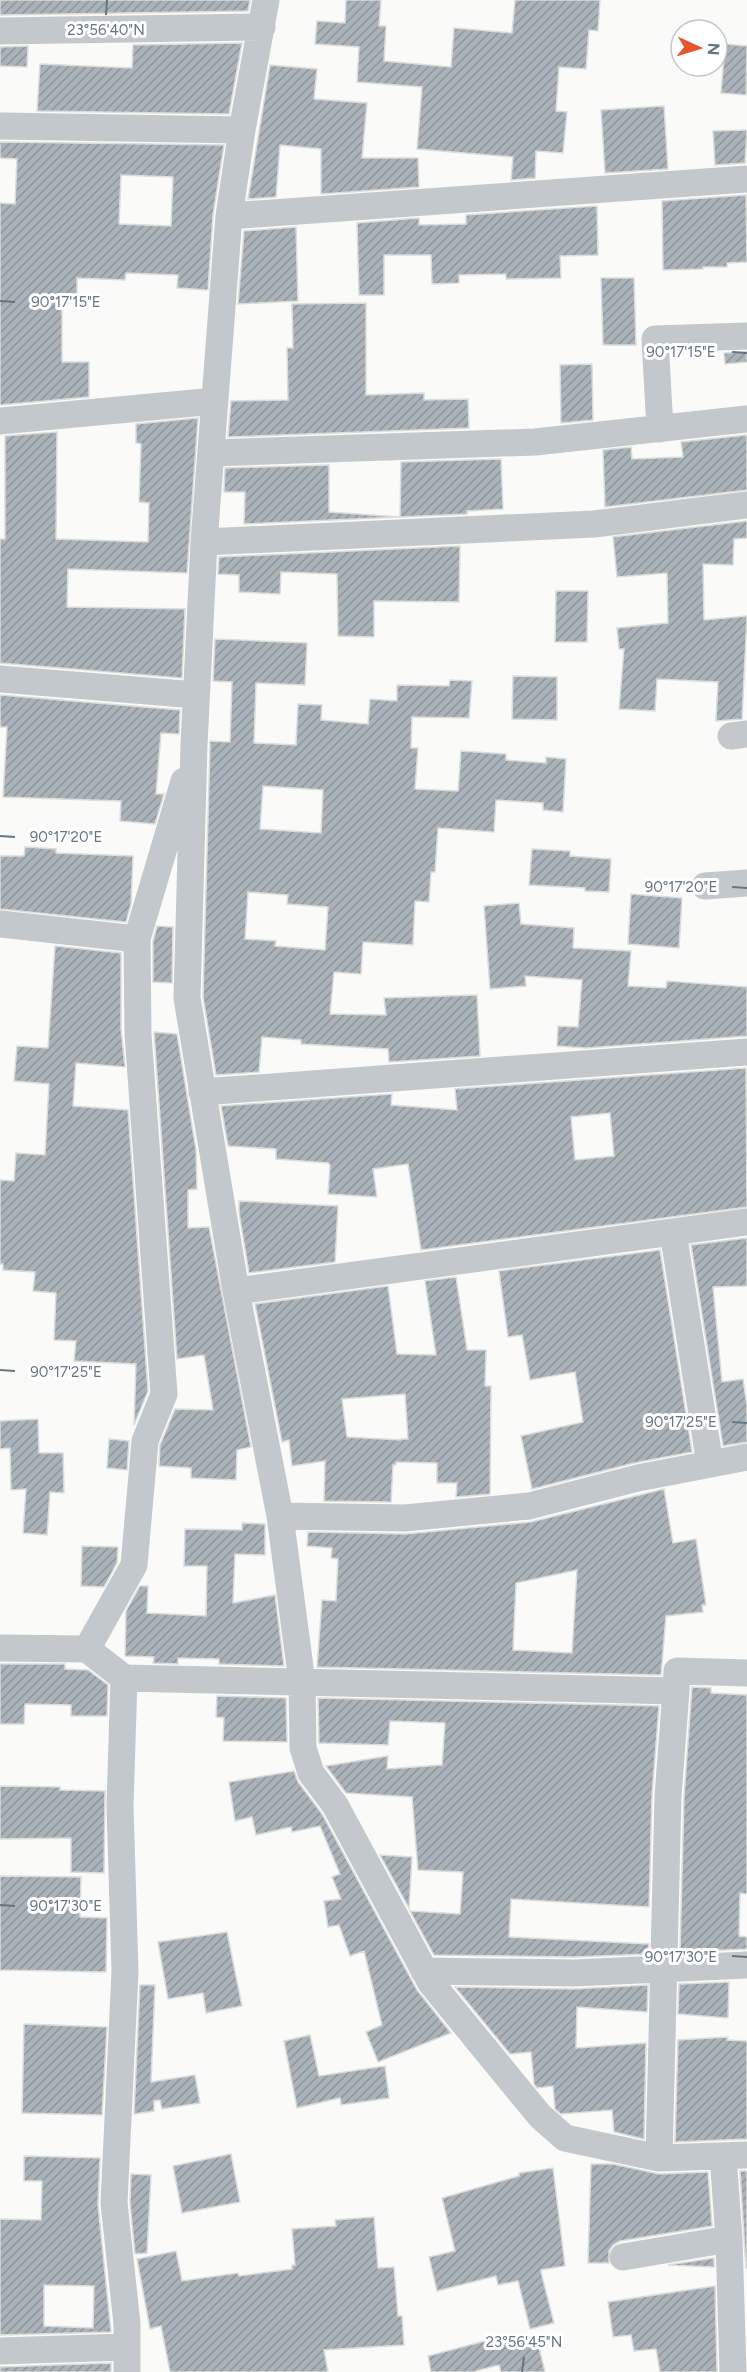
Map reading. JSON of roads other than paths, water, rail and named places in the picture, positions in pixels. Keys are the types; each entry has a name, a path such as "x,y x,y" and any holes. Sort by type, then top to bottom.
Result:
{"street":[{"path":"267,0 242,130 229,216 213,453 204,542 194,745 187,998 236,1291 280,1516 303,1682 303,1748 311,1773 334,1805 430,1983 540,2116 565,2138 659,2158 735,2155 729,2239 733,2372"},
{"path":"0,31 262,27"},
{"path":"0,126 242,130"},
{"path":"229,216 747,179"},
{"path":"660,429 655,339 747,336"},
{"path":"0,421 215,401"},
{"path":"213,453 535,442 747,419"},
{"path":"204,542 594,524 747,505"},
{"path":"0,679 196,695"},
{"path":"87,1649 134,1565 145,1441 164,1394 138,1034 137,939 194,745"},
{"path":"705,886 747,883"},
{"path":"0,924 137,939"},
{"path":"202,1092 747,1052"},
{"path":"236,1291 747,1222"},
{"path":"673,1232 710,1464"},
{"path":"280,1516 405,1518 529,1506 638,1478 747,1457"},
{"path":"0,1648 87,1649 124,1678 676,1691"},
{"path":"659,2158 668,1796 676,1671 747,1673"},
{"path":"0,2351 126,2360 127,2324 114,2203 125,1971 120,1806 124,1678"},
{"path":"424,1971 574,1973 747,1965"},
{"path":"622,2257 729,2239"}]}
